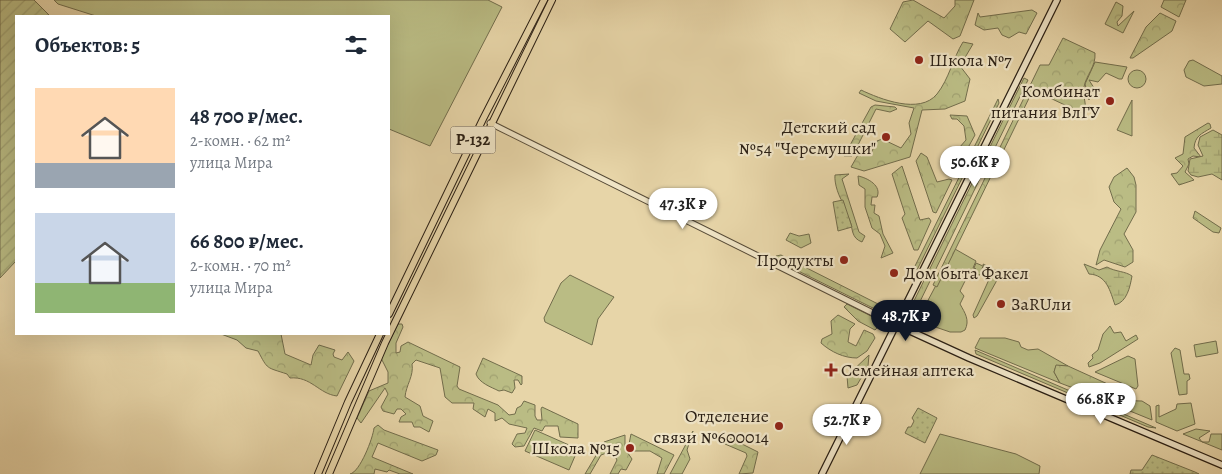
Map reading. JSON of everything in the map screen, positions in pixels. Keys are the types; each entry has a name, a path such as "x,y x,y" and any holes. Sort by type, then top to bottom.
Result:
{"highway":[{"name":"Р-132","path":"390,312 483,119 544,0"},
{"name":"Р-132","path":"390,333 490,123 552,0"},
{"path":"318,474 348,402 380,335"},
{"name":"Р-132","path":"329,474 389,335"}],"main road":[{"path":"822,474 1056,0"},
{"path":"896,325 969,358 1222,465"}],"street":[{"path":"490,123 896,325"}],"green space":[{"path":"0,0 34,0 49,15 15,15 15,262 0,278"},
{"path":"54,0 488,0 502,7 430,146 390,129 390,15 93,15 58,4"},
{"path":"913,0 944,18 955,6 955,0 974,0 960,36 953,39 928,21 905,42 890,29 903,2"},
{"path":"1164,0 1186,0 1179,17 1161,7"},
{"path":"1116,2 1123,6 1122,16 1117,22 1118,26 1134,11 1123,33 1105,24"},
{"path":"1032,10 1037,13 1026,34 1019,32 1009,38 1002,35 998,28 984,30 975,25 978,13 980,17"},
{"path":"1160,13 1176,21 1172,31 1133,58 1130,58 1146,27"},
{"path":"1063,38 1095,53 1094,63 1084,87 1084,114 1033,90 937,287 933,285 1040,65 1049,65"},
{"path":"963,42 973,44 960,66 970,79 965,101 945,109 922,110 910,157 864,171 851,167 859,153 870,155 877,141 882,139 901,148 911,134 909,123 914,108 876,101 859,93 861,90 889,101 900,103 921,104 930,100 941,88"},
{"path":"1193,60 1222,76 1222,84 1204,86 1186,77 1184,70 1189,61"},
{"path":"1095,62 1127,67 1122,79 1106,73 1098,82 1089,80 1094,88 1089,100 1085,84"},
{"path":"1133,70 1141,70 1146,75 1144,86 1133,88 1128,83 1128,75"},
{"path":"1024,78 1028,80 911,320 907,315"},
{"path":"998,99 999,103 917,270 914,268"},
{"path":"1132,100 1132,136 1117,130"},
{"path":"875,105 895,107 897,109 890,112 876,109 852,156 844,156 871,107"},
{"path":"950,115 967,116 975,135 954,173 952,163 960,157 959,148 966,140 964,126 957,119 952,119"},
{"path":"1208,123 1211,128 1199,136 1194,148 1201,157 1193,156 1188,159 1189,164 1185,172 1194,180 1179,185 1171,174 1177,173 1183,166 1175,158 1183,154 1185,137"},
{"path":"1213,130 1222,135 1222,180 1212,174 1198,177 1191,175 1188,171 1190,159 1203,156 1198,145 1200,137"},
{"path":"921,153 927,157 937,182 952,180 936,213 933,212 916,161"},
{"path":"902,166 920,220 929,218 931,221 918,250 914,250 902,218 905,214 892,174"},
{"path":"1127,168 1134,177 1136,185 1136,212 1124,234 1133,250 1133,262 1125,267 1104,260 1096,265 1100,250 1121,209 1114,202 1109,187 1114,177"},
{"path":"849,174 842,179 859,232 865,236 862,242 854,236 849,220 843,210 844,204 835,182 835,175"},
{"path":"858,176 870,181 878,189 877,197 872,197 871,205 875,205 874,213 879,216 883,234 893,253 881,258 885,246 880,234 872,228 865,207 865,189 859,185"},
{"path":"843,200 852,227 838,231 833,202"},
{"path":"1195,211 1221,228 1219,233 1213,232 1193,218"},
{"path":"790,233 799,236 809,234 811,243 801,248 786,240"},
{"path":"955,249 976,261 973,268 976,269 974,268 976,263 983,266 980,275 967,277 960,291 964,296 960,304 967,323 965,330 961,332 950,332 918,321"},
{"path":"781,255 884,307 885,311 883,313 776,260 776,256"},
{"path":"983,264 1001,273 977,316 974,318 973,315 991,275 985,271"},
{"path":"1084,264 1099,270 1107,267 1132,276 1129,289 1122,301 1115,305 1104,281 1100,277 1089,274"},
{"path":"570,275 614,297 598,319 592,345 545,322 544,318 561,283"},
{"path":"847,304 877,319 879,326 875,330 858,321 844,307"},
{"path":"838,315 855,324 850,329 848,342 856,346 864,330 873,334 875,338 867,351 857,358 838,354 821,343 822,339 832,334 831,321"},
{"path":"398,324 402,324 403,327 396,343 396,353 400,352 401,346 408,342 460,367 457,386 459,389 498,405 509,415 515,414 517,408 524,401 535,405 535,416 537,420 542,420 542,407 578,424 578,438 560,437 558,426 545,426 542,431 534,428 524,446 515,447 512,444 517,434 525,433 527,428 509,424 502,418 495,421 495,413 488,409 485,417 473,409 474,403 452,403 445,397 440,368 416,360 412,364 412,373 405,397 420,406 423,416 433,421 429,432 420,427 414,427 412,422 399,422 401,417 406,414 401,409 397,409 394,414 383,411 381,407 388,394 385,388 361,423 357,418 369,391 388,383 388,372 381,358"},
{"path":"1110,326 1114,333 1121,332 1126,341 1136,335 1138,339 1100,363 1089,367 1088,363 1093,358 1092,355 1098,350 1103,334"},
{"path":"224,335 281,335 285,354 311,365 313,355 319,345 335,350 334,357 342,360 348,352 354,361 337,396 331,395 309,382 290,378 287,374 271,369 266,365 258,351 246,348 237,340"},
{"path":"980,338 1005,338 1019,342 1021,347 1028,350 1038,349 1068,366 1056,366 1054,372 1060,383 975,348"},
{"path":"1216,341 1218,353 1196,357 1194,345"},
{"path":"1175,348 1180,350 1184,374 1189,374 1187,394 1179,395 1171,353"},
{"path":"975,350 1156,428 1148,427 976,354"},
{"path":"869,355 868,366 857,385 848,388 847,376"},
{"path":"1128,356 1135,359 1138,386 1136,389 1095,372"},
{"path":"483,358 522,376 522,384 518,380 514,380 515,388 512,393 504,390 499,391 480,380 476,374"},
{"path":"1056,365 1068,366 1112,386 1115,391 1111,397 1097,397 1060,383 1054,372"},
{"path":"1103,400 1142,401 1150,406 1152,420"},
{"path":"1191,403 1195,424 1177,431 1156,422 1156,406 1159,405 1159,417 1176,409 1177,404"},
{"path":"918,408 937,418 925,443 905,433 908,427 911,427 914,421 912,418"},
{"path":"378,425 384,430 438,450 436,455 422,461 378,443 372,457 413,474 400,474 389,470 387,472 375,469 374,474 350,474 354,472 362,461 374,428"},
{"path":"1196,429 1210,431 1199,438 1202,442 1183,434"},
{"path":"535,430 578,449 569,470 525,451"},
{"path":"693,431 687,450 690,459 682,474 670,474"},
{"path":"631,434 674,455 664,474 657,474 662,458 650,451 634,451 629,444"},
{"path":"940,434 1016,454 1040,466 1039,474 920,474"},
{"path":"1211,434 1222,434 1222,450 1203,442 1209,442"},
{"path":"625,435 625,449 632,459 626,470 621,469 618,474 610,474 617,460 612,451 601,455 590,474 585,474 604,442"},
{"path":"728,437 758,452 753,473 739,474 747,456 746,453 725,444"},
{"path":"1152,455 1199,474 1130,474 1131,470 1142,470"}],"place":[{"name":"Школа №7","path":"919,60"},
{"name":"Комбинат питания ВлГУ","path":"1110,101"},
{"name":"Детский сад №54 \"Черемушки\"","path":"886,137"},
{"name":"Продукты","path":"844,260"},
{"name":"Дом быта Факел","path":"894,273"},
{"name":"ЗаRUли","path":"1001,304"},
{"name":"Семейная аптека","path":"831,370"},
{"name":"Отделение связи №600014","path":"779,426"},
{"name":"Школа №15","path":"630,448"}]}
